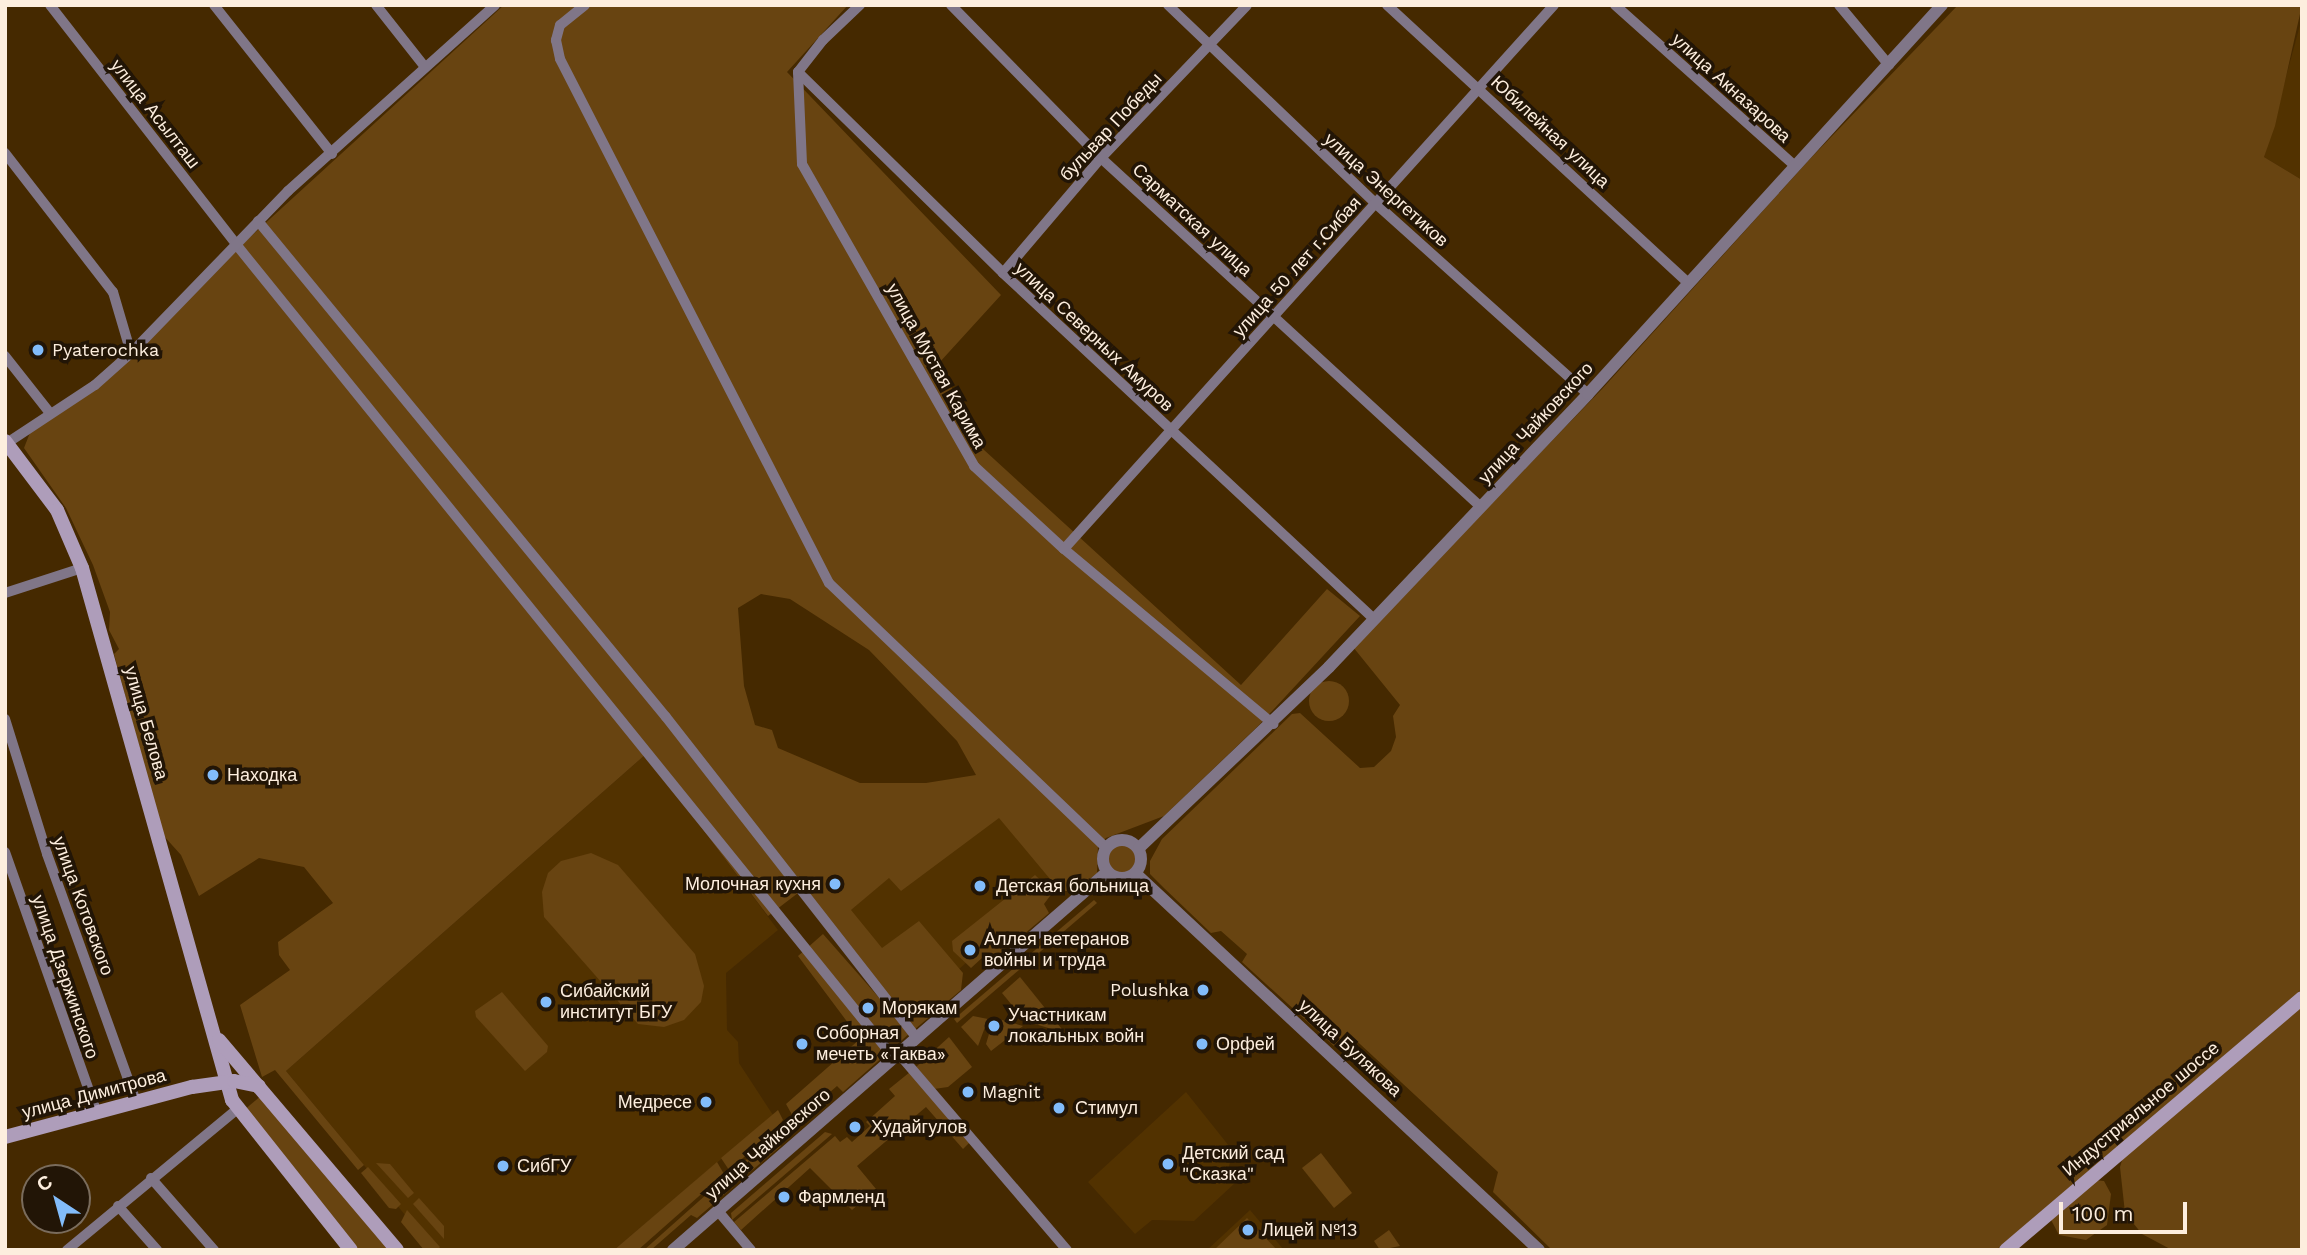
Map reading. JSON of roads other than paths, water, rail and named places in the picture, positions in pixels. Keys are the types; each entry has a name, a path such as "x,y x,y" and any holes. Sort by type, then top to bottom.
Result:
{"main road":[{"name":"улица Белова","path":"6,442 57,510 82,568 214,1033 225,1081 236,1110 351,1250"},
{"name":"Индустриальное шоссе","path":"2006,1250 2302,998"},
{"name":"улица Белова","path":"214,1033 397,1250"},
{"name":"улица Димитрова","path":"5,1137 192,1087 225,1081 258,1086"},
{"path":"236,1110 238,1097 258,1086"},
{"path":"192,1087 216,1093 236,1110"}],"street":[{"name":"улица Асылташ","path":"50,5 236,243 897,1056 1068,1250"},
{"path":"214,5 332,154"},
{"path":"376,5 425,67"},
{"path":"6,442 95,385 131,353 236,243 495,5"},
{"path":"584,5 560,25 556,40 560,59 830,583 1106,848"},
{"path":"798,72 823,40 860,5"},
{"name":"Сарматская улица","path":"951,5 1101,158 1481,507"},
{"name":"улица Энергетиков","path":"1168,5 1375,203 1588,394"},
{"name":"бульвар Победы","path":"1003,273 1101,158 1247,5"},
{"name":"Юбилейная улица","path":"1387,5 1689,284"},
{"name":"улица 50 лет г.Сибая","path":"1064,549 1554,5"},
{"name":"улица Акназарова","path":"1615,5 1795,166"},
{"path":"1839,5 1889,65"},
{"name":"улица Чайковского","path":"1139,848 1273,724 1481,507 1588,394 1942,5"},
{"name":"улица Северных Амуров","path":"798,72 1003,273 1171,431 1355,596 1373,618"},
{"name":"улица Мустая Карима","path":"798,72 802,164 974,466 1064,549 1273,724"},
{"path":"5,153 113,292 131,353"},
{"path":"258,222 666,717 917,1038"},
{"path":"5,356 50,413"},
{"path":"5,593 82,568"},
{"name":"улица Котовского","path":"5,719 47,853 136,1101"},
{"path":"1123,839 1139,848 1142,861 1136,874 1116,878 1107,872 1103,856 1106,848 1123,839"},
{"name":"улица Дзержинского","path":"5,852 97,1113"},
{"name":"улица Чайковского","path":"673,1250 1107,872"},
{"name":"улица Булякова","path":"1136,874 1539,1250"},
{"path":"67,1250 236,1110"},
{"path":"151,1178 214,1250"},
{"path":"118,1206 157,1250"},
{"path":"718,1210 751,1250"}],"place":[{"name":"Pyaterochka","path":"38,350"},
{"name":"Находка","path":"213,775"},
{"name":"Молочная кухня","path":"835,884"},
{"name":"Детская больница","path":"980,886"},
{"name":"Аллея ветеранов войны и труда","path":"970,950"},
{"name":"Polushka","path":"1203,990"},
{"name":"Сибайский институт БГУ","path":"546,1002"},
{"name":"Морякам","path":"868,1008"},
{"name":"Участникам локальных войн","path":"994,1026"},
{"name":"Соборная мечеть «Таква»","path":"802,1044"},
{"name":"Орфей","path":"1202,1044"},
{"name":"Magnit","path":"968,1092"},
{"name":"Медресе","path":"706,1102"},
{"name":"Стимул","path":"1059,1108"},
{"name":"Худайгулов","path":"855,1127"},
{"name":"Детский сад \"Сказка\"","path":"1168,1164"},
{"name":"СибГУ","path":"503,1166"},
{"name":"Фармленд","path":"784,1197"},
{"name":"Лицей №13","path":"1248,1230"}]}
